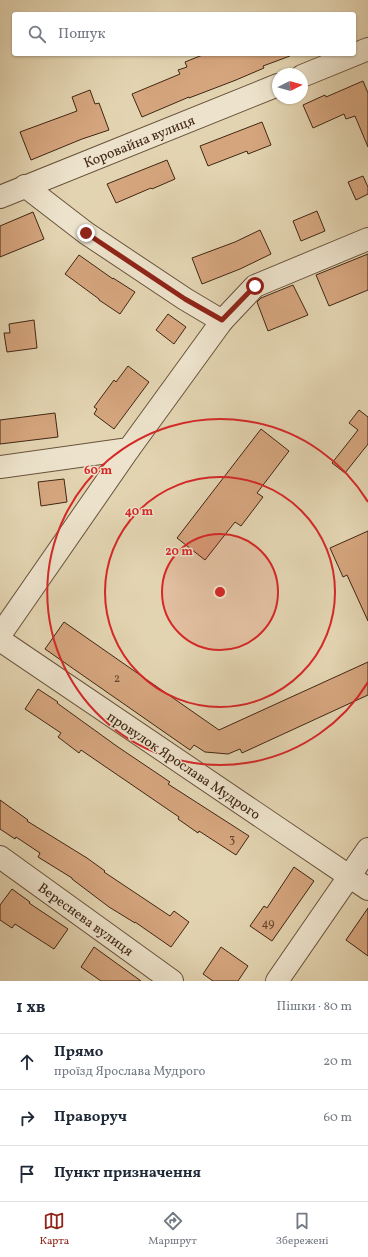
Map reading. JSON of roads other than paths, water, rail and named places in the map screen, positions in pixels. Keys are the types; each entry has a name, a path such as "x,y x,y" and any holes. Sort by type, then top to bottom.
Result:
{"street":[{"path":"356,54 368,49"},
{"path":"308,74 351,56"},
{"name":"Коровайна вулиця","path":"0,196 272,87"},
{"path":"25,186 86,233 185,299 222,320"},
{"path":"0,635 129,449 222,320 255,286 368,239"},
{"path":"0,467 129,449"},
{"name":"провулок Ярослава Мудрого","path":"0,640 368,889"},
{"path":"277,981 368,849"},
{"name":"Вереснева вулиця","path":"0,857 172,981"}]}
